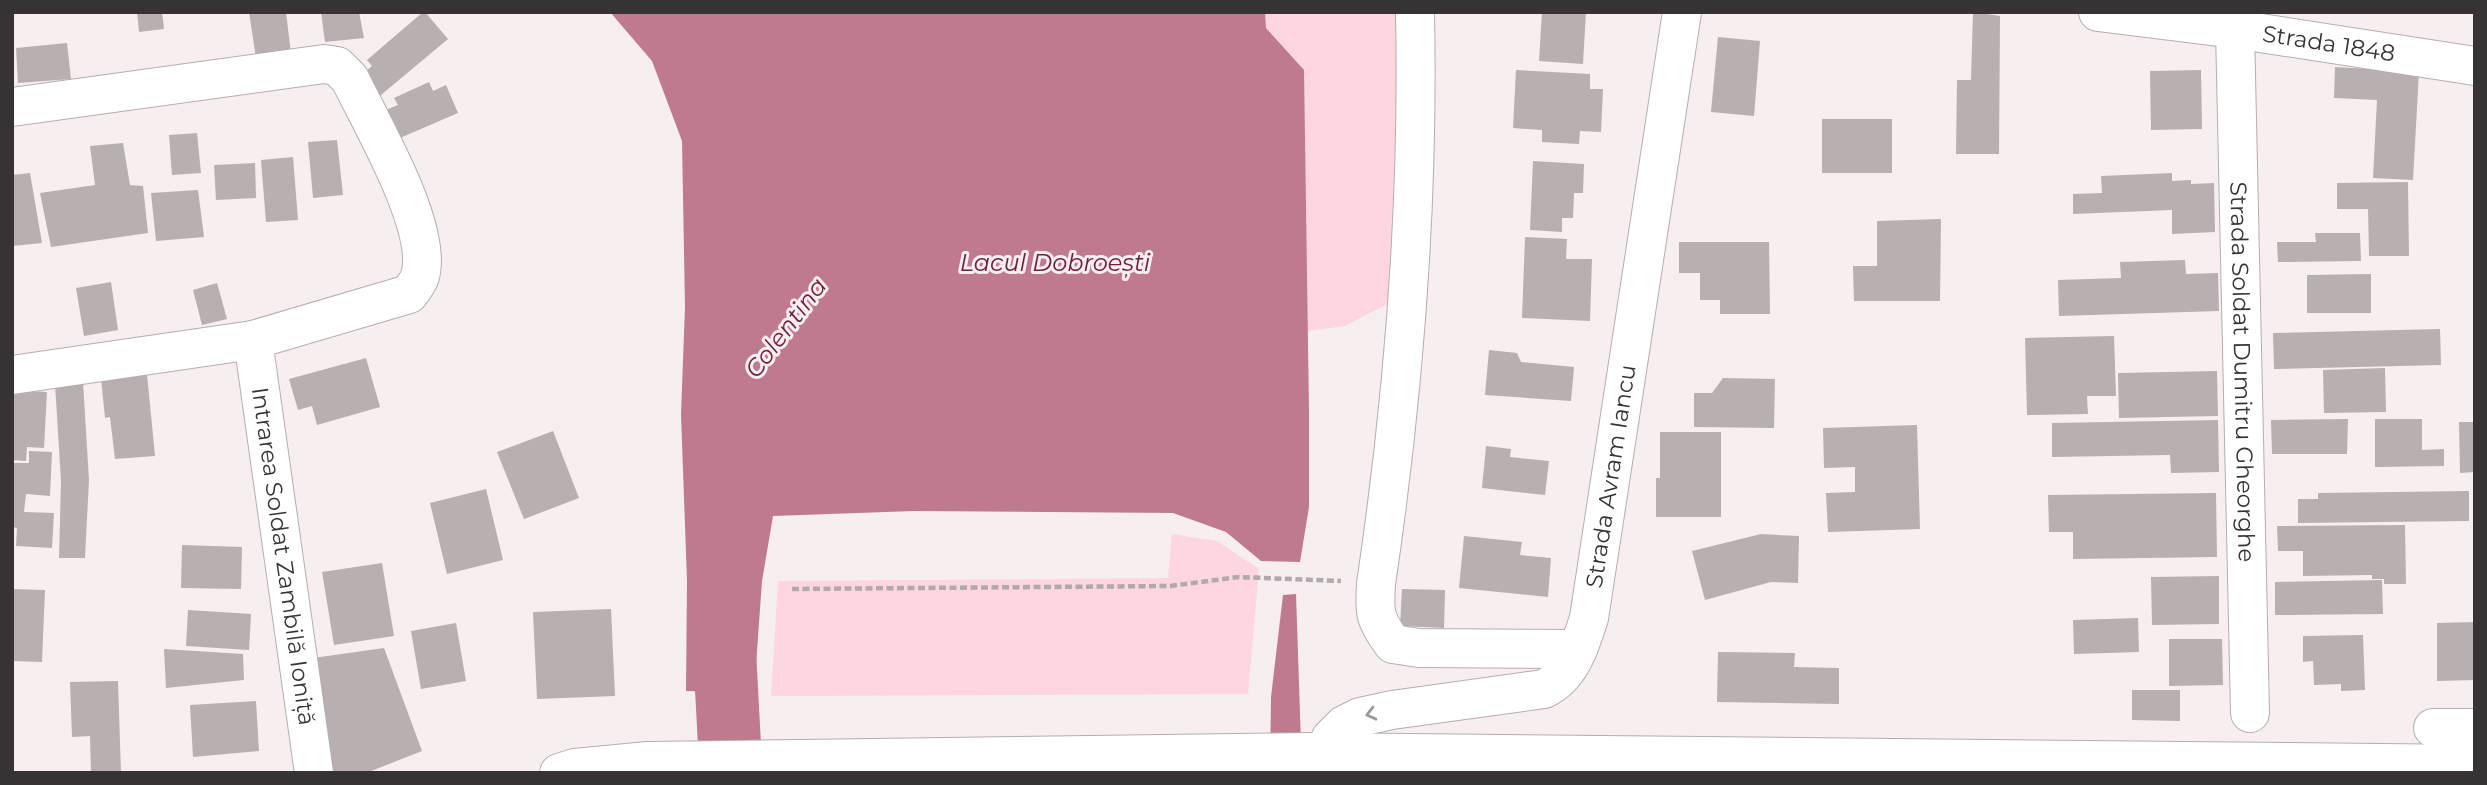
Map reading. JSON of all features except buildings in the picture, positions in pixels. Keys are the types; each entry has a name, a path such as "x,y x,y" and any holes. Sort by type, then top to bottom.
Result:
{"street":[{"path":"1415,12 1413,219 1403,355 1376,584 1378,624 1393,644 1419,648 1578,649"},
{"name":"Strada Avram Iancu","path":"1319,752 1337,732 1360,717 1392,709 1544,690 1557,683 1568,670 1589,618 1682,12"},
{"name":"Strada 1848","path":"2098,12 2235,29 2475,66"},
{"name":"Strada Soldat Dumitru Gheorghe","path":"2235,29 2250,713"},
{"path":"12,107 324,64 337,66 350,79 405,192 422,252 420,277 409,294 253,340 12,375"},
{"name":"Intrarea Soldat Zambilă Ioniță","path":"253,340 314,773"},
{"path":"2433,728 2475,728"},
{"path":"559,773 575,768 648,761 1319,752 2475,764"}],"path":[{"path":"792,589 1170,586 1239,577 1376,584"}],"shaded area":[{"path":"1035,12 1396,12 1391,302 1345,326 1308,331 1267,371"},
{"path":"1172,534 1217,541 1259,569 1248,694 771,696 778,581 1168,578"}],"water":[{"name":"Lacul Dobroești","path":"610,12 1265,12 1266,28 1304,70 1309,507 1300,562 1261,561 1226,532 1173,513 914,511 773,516 762,581 754,693 686,691 687,581 681,414 685,307 682,141 652,61"},
{"path":"1296,594 1302,773 1270,773 1271,697 1283,595"}],"waterway":[{"name":"Colentina","path":"722,605 731,773"}]}
